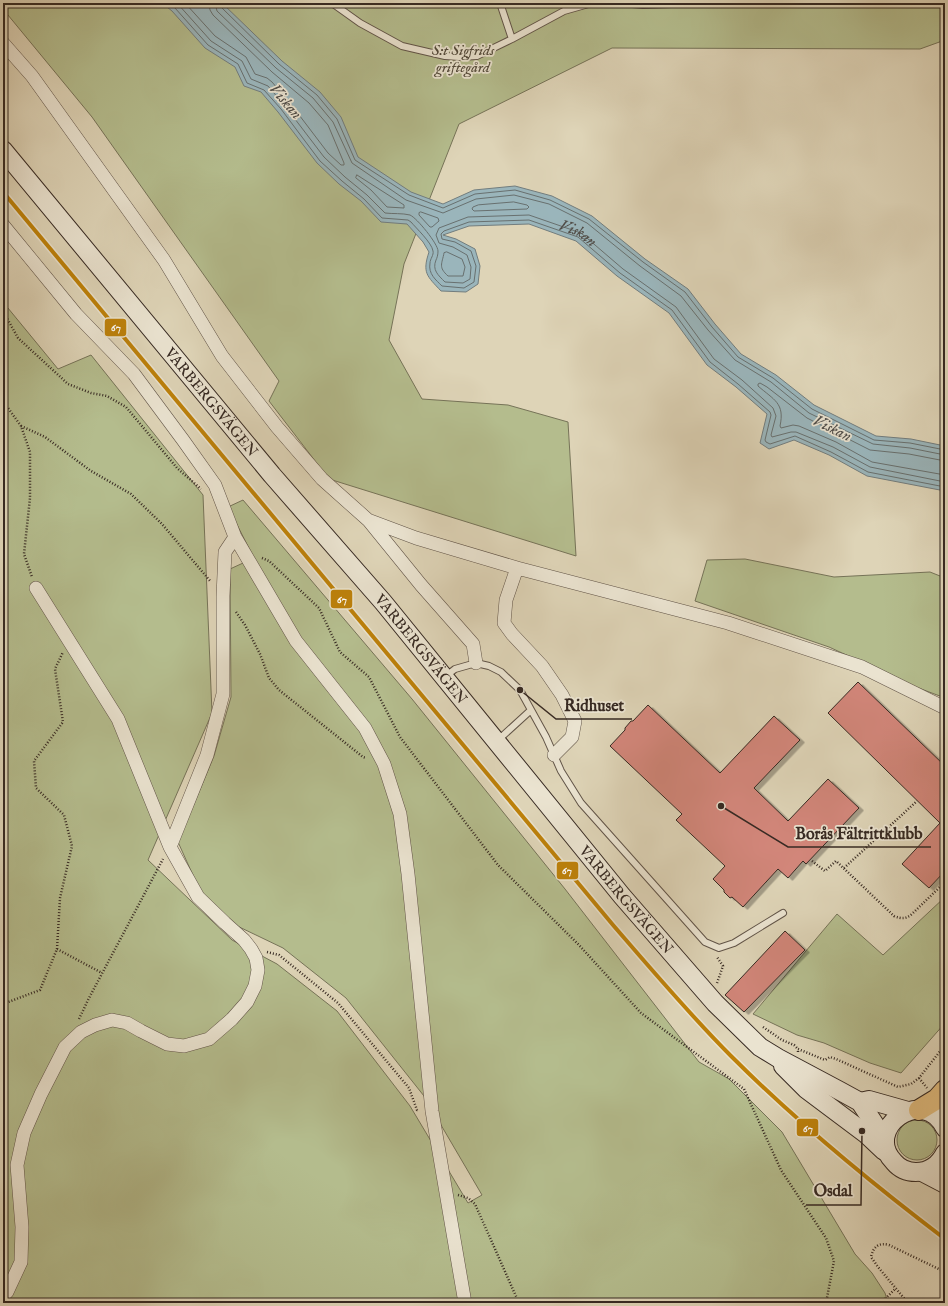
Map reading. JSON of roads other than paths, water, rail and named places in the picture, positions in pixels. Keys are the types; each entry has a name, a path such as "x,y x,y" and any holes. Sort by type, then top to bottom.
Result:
{"main road":[{"name":"VARBERGSVÄGEN","path":"3,150 272,475 383,602 641,919 715,1003 760,1047 840,1091 863,1108"},
{"path":"778,1058 786,1069 806,1089 887,1148"},
{"path":"887,1148 887,1130 892,1122 899,1115 914,1110 936,1098 945,1090"},
{"path":"945,1128 941,1121 927,1112 869,1100 863,1108 895,1164 904,1169 913,1172 922,1172 936,1165 945,1153"},
{"path":"922,1172 945,1184"}],"street":[{"path":"3,43 32,76 160,254 222,356 277,427 322,479 368,520 421,585 473,644 476,663"},
{"path":"5,233 76,314 139,380 215,485 235,537 296,641 365,728 384,764 400,814 408,874 432,1111 465,1303"},
{"path":"368,520 416,538 517,568 728,623 862,667 945,708"},
{"path":"170,847 207,755 223,694 223,596 225,552 235,537"},
{"path":"517,568 506,600 504,623 512,634 542,666 562,695 575,721 572,737 554,755"},
{"path":"3,1296 7,1292 21,1262 22,1228 17,1165 24,1133 44,1088 65,1047 81,1032 95,1025 112,1020 127,1023 167,1044 184,1046 209,1039 232,1019 247,1002 255,986 258,970 256,958 244,940 198,897 170,847 118,719 36,588"}],"lane":[{"path":"332,3 360,23 402,46 421,51 459,57 477,56 512,39 564,10 592,3"},
{"path":"500,3 512,39"},
{"path":"622,3 643,5 700,3"},
{"path":"445,677 455,669 476,663 489,666 501,672 520,690 561,771 581,803 705,942 719,948 734,943 783,913"},
{"path":"496,742 531,710"}],"water":[{"name":"Viskan","path":"162,3 222,3 282,61 320,92 341,117 358,157 411,192 443,204 474,190 515,186 552,196 592,216 645,259 688,289 741,354 776,375 814,405 876,436 911,439 945,446 945,491 867,476 829,455 794,440 769,449 760,443 767,414 736,387 707,365 669,313 617,276 576,241 529,224 469,226 443,235 456,239 475,249 480,266 478,284 466,292 441,291 432,282 427,274 426,265 429,252 423,242 407,224 381,222 361,201 339,184 317,163 261,92 244,86 235,67 205,48 172,11"}],"place":[{"name":"Ridhuset","path":"520,690"},
{"name":"Borås Fältrittklubb","path":"721,806"},
{"name":"Osdal","path":"862,1131"}],"park label":[{"name":"S:t Sigfrids griftegård","path":"463,58"}]}
